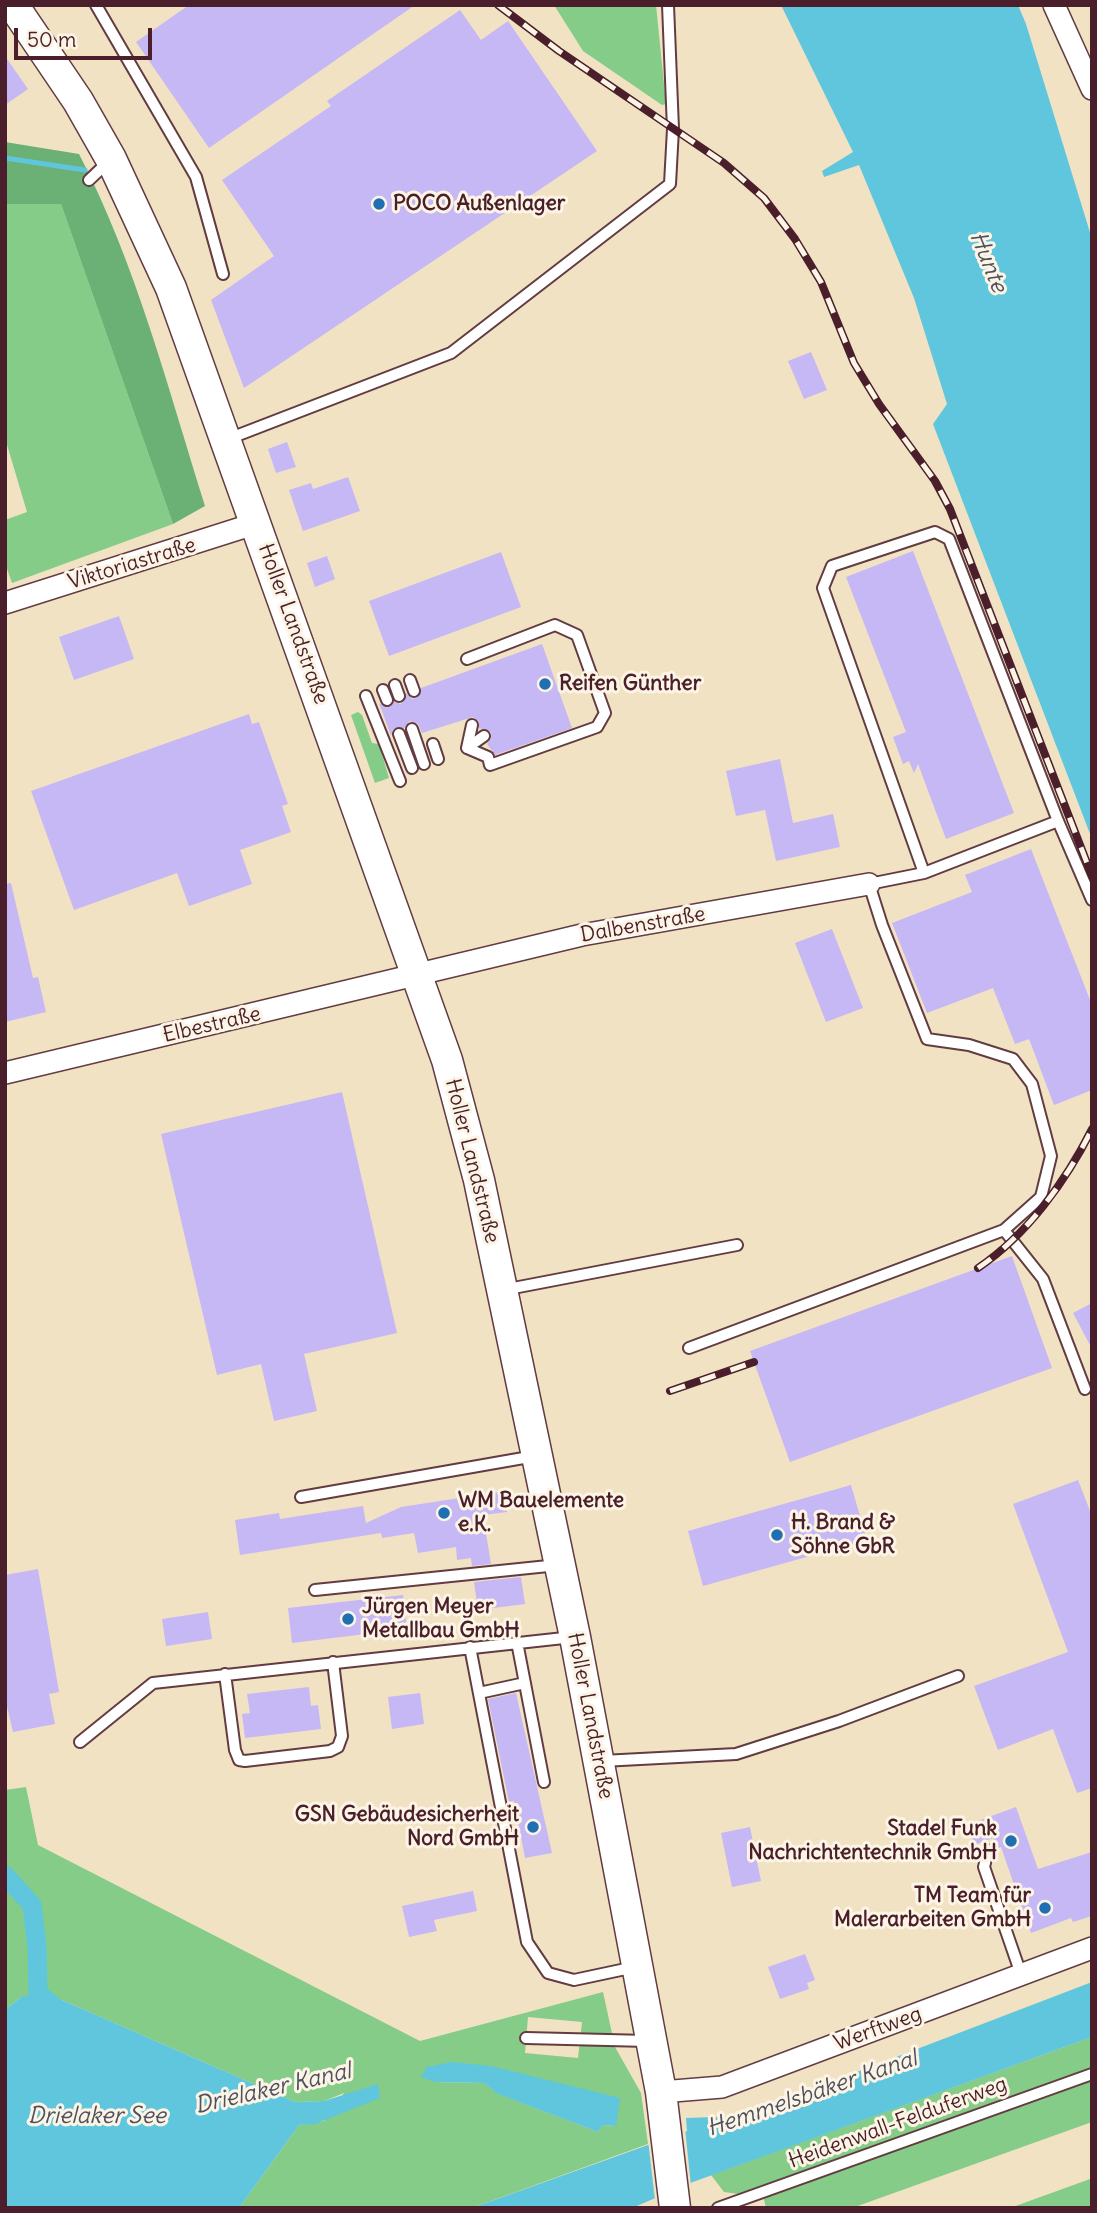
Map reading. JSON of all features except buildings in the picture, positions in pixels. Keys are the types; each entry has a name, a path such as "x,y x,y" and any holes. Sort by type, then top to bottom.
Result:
{"main road":[{"name":"Holler Landstraße","path":"13,5 78,101 111,159 171,288 419,975 467,1131 575,1637 635,1967 661,2092 675,2201"}],"street":[{"path":"1054,5 1092,89"},
{"name":"Viktoriastraße","path":"5,603 257,523"},
{"name":"Dalbenstraße","path":"419,975 582,935 869,884"},
{"name":"Elbestraße","path":"5,1073 419,975"},
{"name":"Werftweg","path":"661,2092 722,2087 1022,1977 1092,1948"}],"lane":[{"path":"96,5 196,177 223,274"},
{"path":"226,439 451,353 670,184 673,128 668,5"},
{"path":"89,180 111,159"},
{"path":"924,873 824,588 832,566 935,532 949,539 1058,821 1092,900"},
{"path":"467,659 555,625 577,635 605,713 597,727 490,765 488,757 467,748"},
{"path":"366,696 400,781"},
{"path":"467,748 472,725"},
{"path":"412,729 424,764"},
{"path":"399,734 412,768"},
{"path":"467,748 484,736"},
{"path":"433,744 438,759"},
{"path":"467,748 489,750"},
{"path":"689,1348 1004,1230 1041,1197 1051,1156 1032,1084 1013,1059 970,1045 927,1039 882,925 869,884 924,873 1058,821"},
{"path":"1004,1230 1042,1279 1085,1389"},
{"path":"503,1290 737,1245"},
{"path":"301,1497 538,1455"},
{"path":"315,1590 561,1565"},
{"path":"80,1742 153,1683 575,1637"},
{"path":"517,1642 544,1782"},
{"path":"470,1647 527,1942 548,1973 574,1980 635,1967"},
{"path":"225,1674 235,1750 239,1760 245,1761 330,1751 338,1746 342,1736 334,1662"},
{"path":"599,1761 736,1754 839,1721 958,1676"},
{"path":"479,1693 525,1683"},
{"path":"988,1850 984,1867 1022,1977"},
{"path":"526,2038 621,2043 651,2041"},
{"name":"Heidenwall-Felduferweg","path":"718,2208 1092,2074"}],"green space":[{"path":"554,5 656,5 666,104 662,105 583,51"},
{"path":"5,142 79,154 118,239 149,327 205,506 173,524 61,204 5,204"},
{"path":"5,204 61,204 173,524 12,583 5,563 5,520 27,512 5,438"},
{"path":"358,712 362,715 372,743 379,744 389,778 375,783 351,715"},
{"path":"26,1787 38,1845 420,2041 603,1992 615,2047 641,2093 648,2144 472,2208 239,2208 299,2125 324,2121 344,2093 324,2101 295,2102 62,2000 21,1997 5,2010 5,1790","holes":["528,2017 582,2022 578,2058 525,2053","491,2066 616,2126 603,2125 598,2132 499,2094 484,2083 435,2082"]},
{"path":"1092,2037 1092,2122 852,2208 766,2208 761,2187 739,2194 724,2192 711,2175"},
{"path":"1090,2179 1092,2208 1010,2208"}],"water":[{"name":"Hunte","path":"781,5 1018,5 1026,24 1092,239 1092,839 933,424 947,404 914,298 859,165 824,177 822,171 853,152"},
{"name":"Hemmelsbäker Kanal","path":"1092,1982 1092,2037 693,2182 632,2208 472,2208 687,2131 686,2118 742,2116"},
{"name":"Drielaker See","path":"38,1993 62,2000 295,2102 324,2101 378,2084 380,2098 315,2124 299,2125 239,2208 5,2208 5,2010 21,1997"},
{"path":"451,2062 491,2066 620,2098 616,2126 603,2125 598,2132 498,2094 484,2083 435,2082 421,2077 427,2067"}],"pier":[{"path":"685,2128 691,2186 655,2200 648,2140"}],"waterway":[{"path":"5,158 85,170"},
{"path":"5,1875 32,1905 37,1946 38,1993 57,2009"}],"railway":[{"path":"498,5 559,51 724,163 764,198 795,239 821,282 854,363 879,404 935,481 950,509 1092,876"},
{"path":"978,1268 1013,1240 1044,1206 1092,1129"},
{"path":"670,1391 754,1362"}],"place":[{"name":"POCO Außenlager","path":"379,204"},
{"name":"Reifen Günther","path":"545,684"},
{"name":"WM Bauelemente e.K.","path":"444,1513"},
{"name":"H. Brand & Söhne GbR","path":"777,1535"},
{"name":"Jürgen Meyer Metallbau GmbH","path":"348,1619"},
{"name":"GSN Gebäudesicherheit Nord GmbH","path":"533,1827"},
{"name":"Stadel Funk Nachrichtentechnik GmbH","path":"1011,1841"},
{"name":"TM Team für Malerarbeiten GmbH","path":"1045,1908"}],"water label":[{"name":"Drielaker Kanal","path":"273,2089"}]}
